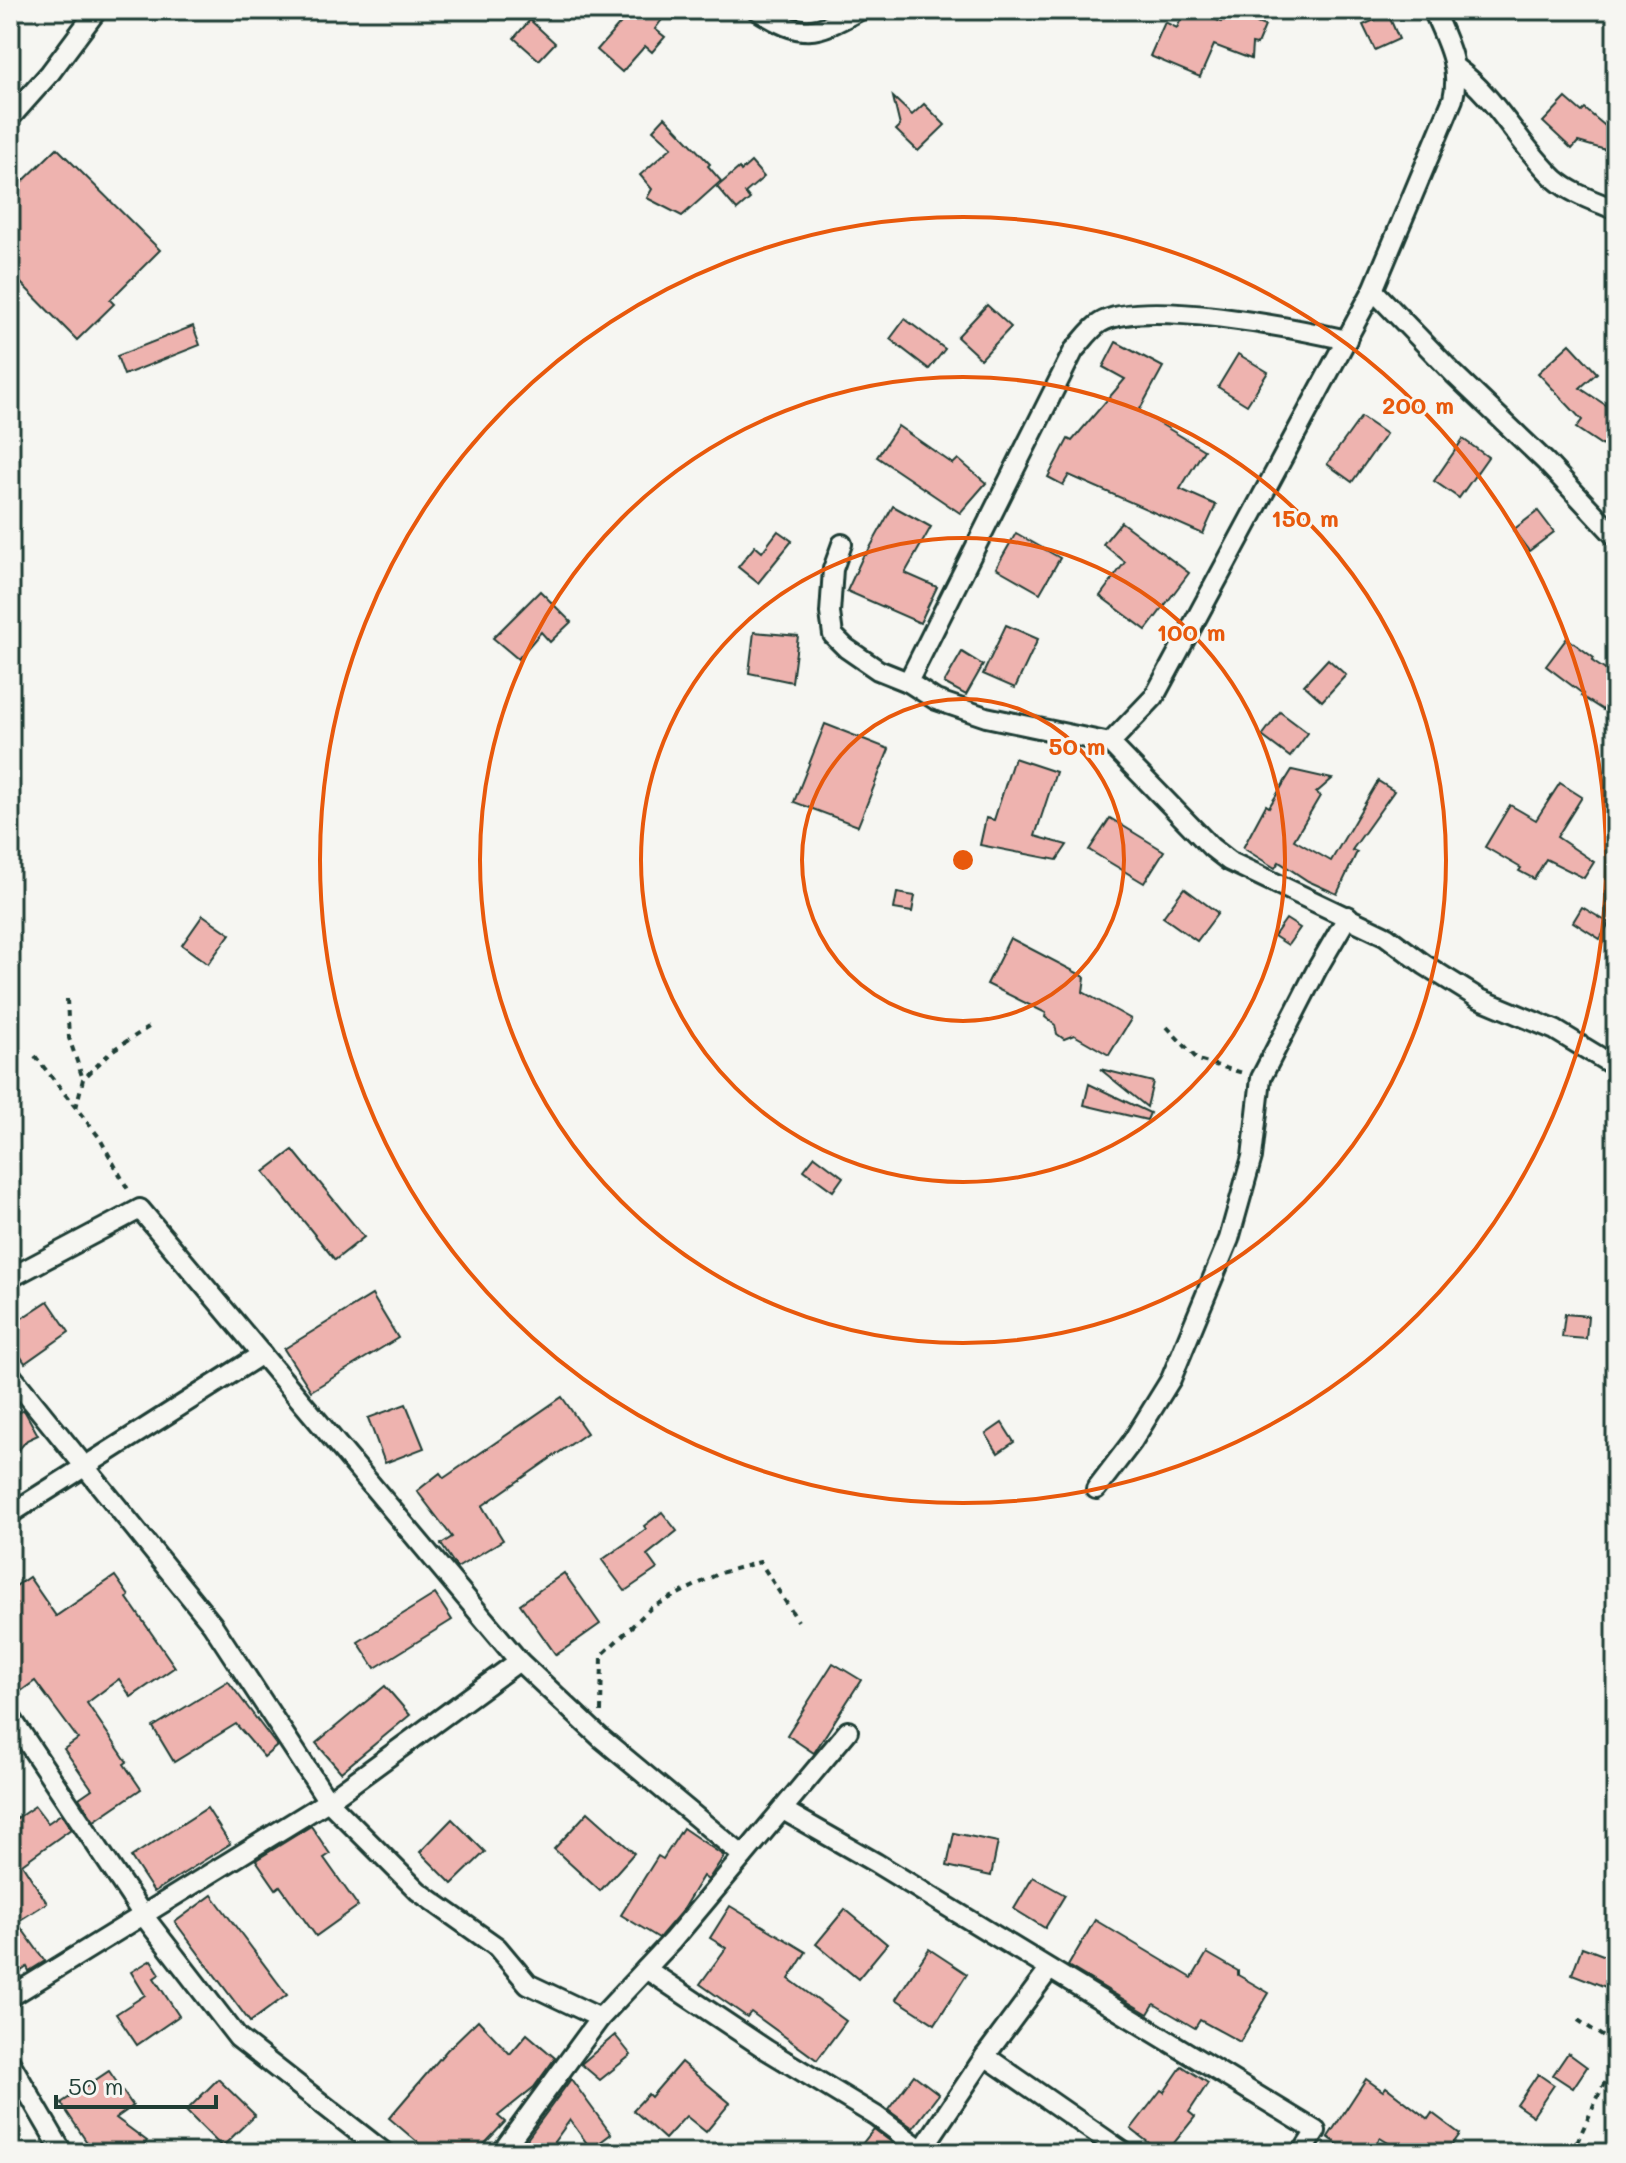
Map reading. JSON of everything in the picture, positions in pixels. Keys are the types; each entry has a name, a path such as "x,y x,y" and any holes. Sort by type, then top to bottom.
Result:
{"street":[{"path":"10,118 50,73 97,10"},
{"path":"757,10 790,29 805,31 833,26 860,10"},
{"path":"1110,743 1154,697 1373,290 1453,99 1456,68 1433,10"},
{"path":"1456,68 1487,94 1513,133 1556,180 1570,190 1616,210"},
{"path":"1373,290 1454,374 1546,462 1616,537"},
{"path":"908,682 1074,350 1100,323 1141,314 1216,316 1347,340"},
{"path":"842,544 833,569 830,613 833,635 878,670 908,682 936,700 986,717 1110,743 1211,847 1229,861 1386,936 1478,998 1555,1030 1616,1067"},
{"path":"1096,1489 1132,1442 1171,1379 1223,1253 1252,1157 1261,1078 1348,916"},
{"path":"10,1278 140,1209 519,1661 601,1738 743,1856"},
{"path":"10,1514 262,1354"},
{"path":"10,1374 212,1624 328,1801 418,1891 497,1947 528,1984 600,2018"},
{"path":"10,1997 328,1801 519,1661"},
{"path":"10,1716 143,1915 238,2038 385,2153"},
{"path":"501,2153 600,2018 646,1969 848,1731"},
{"path":"783,1810 876,1863 1316,2131 1302,2153"},
{"path":"646,1969 767,2050 876,2116 921,2151 985,2056 1049,1970"},
{"path":"985,2056 1125,2153"},
{"path":"10,2062 63,2153"}],"path":[{"path":"67,999 69,1038 83,1079"},
{"path":"76,1108 83,1079 113,1050 152,1025"},
{"path":"1167,1027 1198,1060 1261,1078"},
{"path":"35,1056 99,1137 140,1209"},
{"path":"601,1738 602,1655 652,1607 720,1573 760,1562 798,1621"},
{"path":"1578,2020 1616,2045"},
{"path":"1572,2153 1616,2058"}],"building":[{"path":"632,10 655,10 664,17 655,29 665,37 652,52 645,46 622,72 597,50"},
{"path":"1185,10 1194,10 1221,22 1225,11 1265,26 1257,45 1252,44 1251,59 1214,45 1200,77 1150,56 1165,22 1177,28"},
{"path":"1388,14 1399,39 1375,50 1363,25"},
{"path":"530,20 555,43 539,60 514,38"},
{"path":"893,97 912,115 924,104 945,125 918,151 896,130 900,126"},
{"path":"1566,98 1582,112 1585,109 1616,135 1616,153 1578,142 1572,149 1543,122"},
{"path":"665,117 710,164 708,166 721,181 682,216 647,198 652,189 640,175 672,147 653,130"},
{"path":"57,148 160,250 110,300 114,304 77,340 10,272 10,194"},
{"path":"751,162 764,177 745,193 750,199 737,210 717,187"},
{"path":"987,305 1011,327 981,359 957,337"},
{"path":"905,319 945,349 929,369 890,339"},
{"path":"193,326 200,345 124,375 117,356"},
{"path":"1116,342 1163,367 1139,411 1204,450 1180,489 1216,505 1203,534 1069,475 1063,485 1048,477 1068,439 1072,441 1125,379 1103,367"},
{"path":"1570,344 1597,373 1580,388 1616,412 1616,432 1606,448 1576,428 1582,420 1538,373"},
{"path":"1238,354 1268,372 1247,405 1218,387"},
{"path":"1361,417 1386,434 1352,482 1327,464"},
{"path":"898,426 953,464 958,459 986,483 960,513 877,457"},
{"path":"1463,439 1488,457 1459,498 1434,481"},
{"path":"893,506 931,527 905,573 937,587 920,623 847,591 864,554"},
{"path":"1538,511 1554,532 1529,551 1513,530"},
{"path":"1121,522 1189,573 1146,630 1100,596 1125,562 1103,544"},
{"path":"778,531 792,541 758,583 738,567 755,546 762,552"},
{"path":"1016,533 1060,558 1040,593 996,568"},
{"path":"540,591 571,622 550,642 541,632 518,659 493,638"},
{"path":"1006,625 1038,639 1015,688 983,674"},
{"path":"754,632 798,636 792,682 749,673"},
{"path":"1567,638 1594,658 1592,661 1616,677 1616,690 1603,710 1546,666"},
{"path":"962,652 983,665 966,695 944,683"},
{"path":"1328,659 1346,675 1322,701 1304,685"},
{"path":"1280,712 1308,733 1290,757 1262,736"},
{"path":"825,724 889,749 858,826 794,802"},
{"path":"1014,758 1056,772 1035,836 1067,845 1057,860 980,845 986,818 994,820"},
{"path":"1292,770 1332,779 1316,793 1320,796 1294,840 1331,861 1378,781 1394,791 1352,850 1357,852 1337,894 1308,881 1279,862 1275,868 1243,848 1266,805 1269,807"},
{"path":"1560,783 1582,797 1557,837 1594,862 1584,878 1546,859 1534,879 1485,847 1510,805 1536,820"},
{"path":"1110,818 1164,851 1144,883 1089,850"},
{"path":"1184,888 1218,913 1197,941 1163,917"},
{"path":"897,893 915,896 912,912 894,909"},
{"path":"1582,907 1609,923 1600,939 1573,922"},
{"path":"203,915 230,934 208,964 182,945"},
{"path":"1286,919 1300,928 1288,945 1274,936"},
{"path":"1010,938 1085,977 1083,992 1131,1019 1109,1055 1074,1035 1064,1039 1045,1017 1046,1013 987,984"},
{"path":"1100,1069 1153,1082 1147,1107"},
{"path":"1089,1084 1150,1113 1147,1120 1084,1105"},
{"path":"293,1150 364,1237 335,1260 264,1172"},
{"path":"815,1156 843,1177 833,1191 804,1170"},
{"path":"372,1295 398,1338 311,1391 284,1349"},
{"path":"48,1301 69,1332 25,1363 21,1357 10,1362 10,1326"},
{"path":"1565,1314 1588,1316 1586,1339 1562,1337"},
{"path":"562,1397 587,1433 482,1506 503,1540 457,1568 441,1544 452,1537 417,1491 440,1473 444,1478"},
{"path":"406,1404 424,1448 385,1463 368,1418"},
{"path":"24,1410 38,1435 27,1440 10,1460 10,1417"},
{"path":"1002,1423 1014,1442 998,1453 986,1434"},
{"path":"662,1512 677,1531 647,1555 657,1569 625,1591 602,1560 646,1529 644,1526"},
{"path":"564,1573 600,1624 556,1655 520,1604"},
{"path":"115,1576 175,1667 131,1697 119,1679 87,1703 127,1762 124,1764 141,1789 94,1821 79,1798 92,1789 64,1749 78,1739 35,1681 10,1699 10,1590 29,1577 56,1616"},
{"path":"435,1594 452,1620 375,1668 358,1642"},
{"path":"833,1663 861,1680 814,1753 787,1735"},
{"path":"228,1681 277,1746 264,1757 236,1724 174,1762 153,1727"},
{"path":"385,1686 410,1715 341,1772 316,1743"},
{"path":"35,1806 48,1823 61,1814 71,1829 22,1864 47,1903 17,1922 45,1961 29,1971 27,1967 10,1979 10,1823"},
{"path":"207,1808 230,1844 154,1892 131,1857"},
{"path":"588,1812 634,1853 600,1891 554,1849"},
{"path":"452,1819 485,1852 452,1884 420,1852"},
{"path":"311,1826 330,1854 324,1858 358,1906 316,1936 280,1886 276,1889 256,1860"},
{"path":"683,1828 724,1856 708,1880 703,1876 681,1912 659,1938 621,1915 658,1856 663,1859"},
{"path":"954,1833 998,1842 991,1876 947,1866"},
{"path":"1033,1877 1065,1895 1045,1928 1014,1909"},
{"path":"212,1895 287,1995 250,2022 175,1922"},
{"path":"730,1906 806,1952 789,1979 846,2021 817,2060 751,2012 747,2017 700,1984 726,1948 710,1938"},
{"path":"845,1909 887,1944 858,1979 816,1944"},
{"path":"1095,1920 1192,1978 1207,1953 1269,1993 1240,2042 1200,2020 1195,2028 1154,2004 1148,2014 1068,1966"},
{"path":"1582,1947 1616,1960 1616,1991 1572,1974"},
{"path":"929,1949 967,1974 935,2024 896,1999"},
{"path":"151,1960 160,1974 154,1978 179,2016 137,2045 116,2014 145,1995 131,1972"},
{"path":"478,2020 510,2054 527,2034 555,2058 534,2087 498,2116 505,2122 476,2153 430,2153 389,2118 447,2050"},
{"path":"615,2035 631,2055 600,2080 581,2064"},
{"path":"1568,2053 1587,2067 1573,2088 1553,2075"},
{"path":"681,2062 730,2103 706,2132 686,2116 665,2139 633,2110 648,2094 651,2097"},
{"path":"1182,2066 1208,2083 1189,2112 1195,2117 1166,2153 1162,2153 1131,2129"},
{"path":"109,2071 133,2106 116,2118 147,2141 138,2153 94,2153 61,2103"},
{"path":"1538,2074 1554,2085 1533,2116 1517,2105"},
{"path":"914,2075 939,2094 913,2128 888,2110"},
{"path":"218,2079 255,2115 222,2147 186,2111"},
{"path":"571,2079 611,2134 591,2149 570,2120 546,2153 517,2153"},
{"path":"1366,2079 1383,2091 1386,2087 1428,2119 1432,2113 1460,2134 1446,2153 1405,2153 1380,2138 1368,2153 1350,2153 1328,2137"},
{"path":"874,2129 898,2147 894,2153 855,2153"}]}
